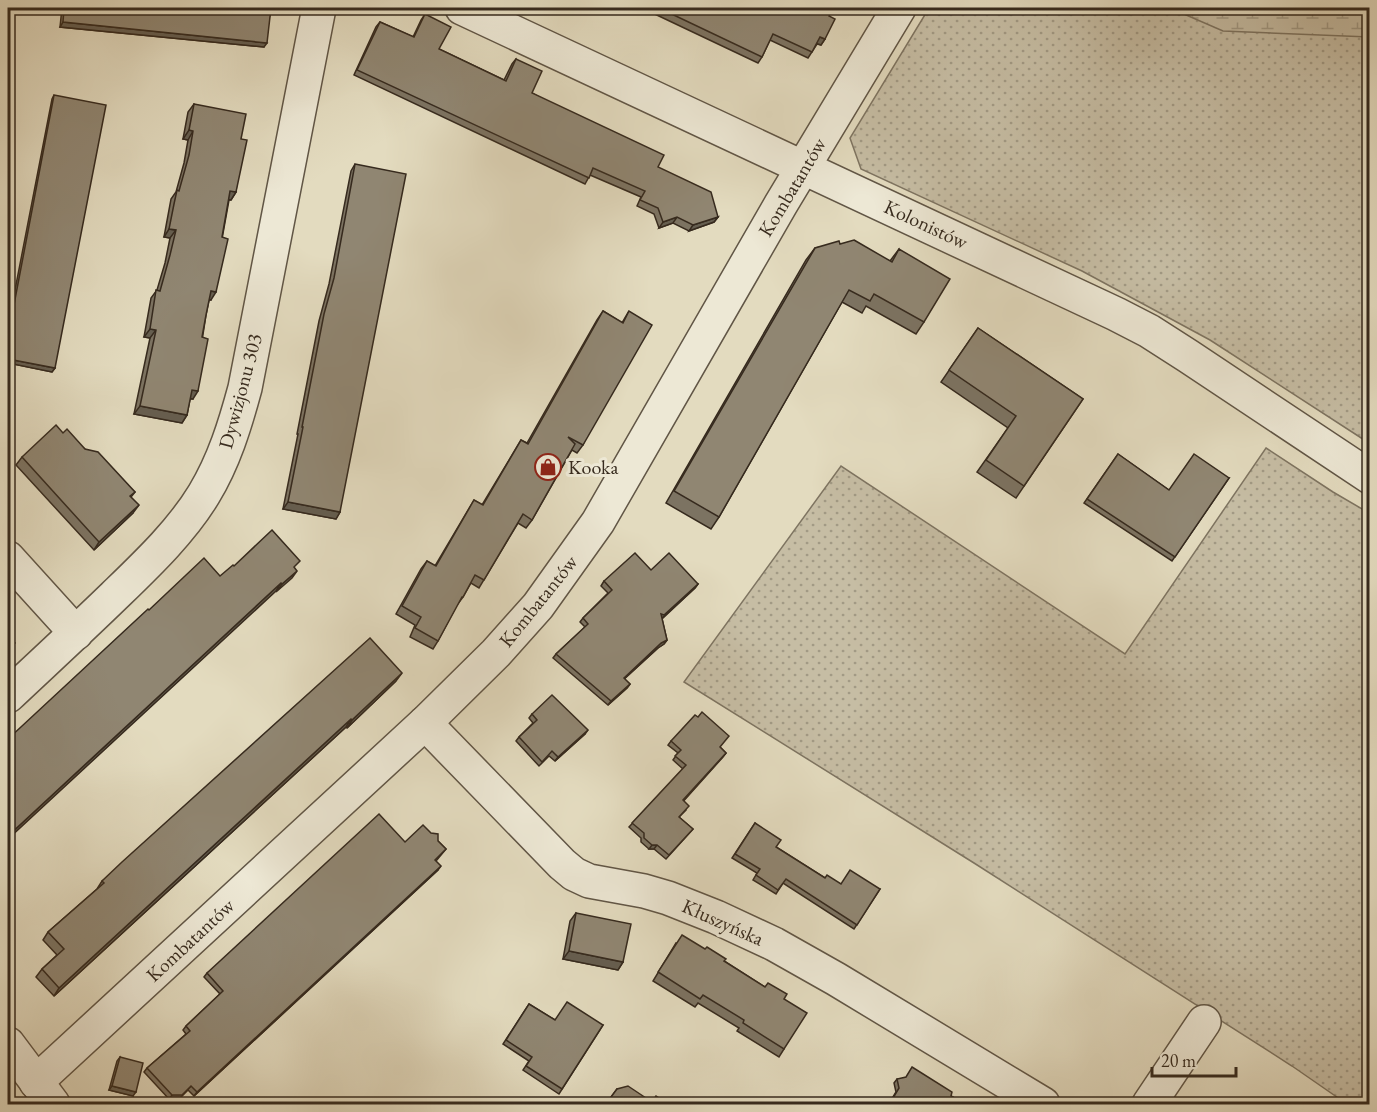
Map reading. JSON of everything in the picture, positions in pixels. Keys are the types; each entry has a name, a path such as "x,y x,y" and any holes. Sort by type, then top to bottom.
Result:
{"street":[{"name":"Dywizjonu 303","path":"8,696 139,573 187,519 204,495 226,449 245,388 319,8"},
{"name":"Kolonistów","path":"462,8 1149,331 1370,477"},
{"name":"Kombatantów","path":"45,1093 489,660 553,587 593,529 781,204 899,8"},
{"path":"8,558 76,633"},
{"name":"Kłuszyńska","path":"425,723 574,874 589,881 668,898 774,944 1043,1104"},
{"path":"1149,1104 1204,1022"},
{"path":"8,1044 45,1093"}],"green space":[{"path":"929,8 1369,8 1369,443 1210,340 1082,271 861,169 850,138"},
{"path":"1170,8 1369,8 1369,37 1223,31"},
{"path":"1266,448 1369,513 1369,1104 1347,1104 1292,1066 974,863 684,682 841,466 1125,654"}],"building":[{"path":"64,8 271,8 267,43 63,22"},
{"path":"659,8 833,8 829,16 835,19 825,39 820,37 812,52 773,34 762,57"},
{"path":"425,14 451,27 439,49 506,81 516,59 542,71 532,93 664,155 658,167 711,192 718,217 693,225 677,217 663,222 658,208 640,200 645,191 593,168 589,178 357,70 380,22 414,37"},
{"path":"54,95 106,105 55,368 8,359 8,336"},
{"path":"194,104 246,114 241,139 247,140 236,192 230,191 222,237 228,239 216,292 211,291 206,315 202,337 208,339 198,391 192,390 187,415 140,406 156,330 150,329 156,290 160,291 176,230 169,229 177,190 179,191 189,155 193,131 189,130"},
{"path":"355,164 406,174 340,512 288,502"},
{"path":"854,240 892,262 899,249 950,279 924,322 874,294 870,301 849,290 719,517 674,491 815,248 839,241 840,244"},
{"path":"603,311 623,323 629,311 652,325 583,445 568,437 575,444 532,520 523,514 484,580 475,575 438,641 415,628 421,617 402,606 427,561 436,566 474,500 483,505 521,440 528,444"},
{"path":"978,328 1083,399 1024,486 986,460 1016,416 949,370"},
{"path":"56,425 63,433 67,429 85,449 98,452 135,492 130,496 139,505 99,542 22,457"},
{"path":"1118,454 1169,490 1194,454 1229,478 1175,557 1087,499"},
{"path":"272,530 300,561 294,567 297,571 281,583 8,836 8,739 204,558 220,576"},
{"path":"635,553 651,570 669,553 698,584 664,615 661,614 667,640 624,678 630,684 611,701 556,654 588,624 583,618 612,590 604,581"},
{"path":"8,635 15,643 8,650"},
{"path":"370,638 402,673 59,988 42,969 64,949 48,932"},
{"path":"552,695 588,730 558,757 552,751 542,762 519,737 537,720 532,714"},
{"path":"702,712 729,736 720,747 726,753 683,800 689,806 679,817 693,829 669,855 657,845 652,845 644,838 644,833 632,823 686,765 675,756 681,750 671,741 695,715 698,717"},
{"path":"379,814 405,842 423,825 431,833 438,834 438,841 446,849 435,860 441,866 197,1092 191,1086 182,1095 172,1095 147,1068 190,1031 186,1026 223,991 207,973"},
{"path":"755,823 781,840 776,847 825,878 827,875 841,884 850,870 880,889 857,925 786,879 778,890 756,875 760,869 735,854"},
{"path":"576,913 631,924 623,962 569,951"},
{"path":"682,935 705,949 707,947 726,959 724,961 765,987 768,983 787,994 784,999 807,1013 784,1049 743,1023 744,1020 703,995 700,999 658,972"},
{"path":"567,1002 603,1025 562,1089 526,1066 532,1057 506,1040 529,1004 555,1020"},
{"path":"120,1057 143,1063 136,1092 112,1086"},
{"path":"912,1067 952,1092 951,1096 965,1104 904,1104 893,1098 899,1088 897,1079 906,1077"},
{"path":"628,1086 652,1102 656,1096 668,1104 612,1104 611,1097 617,1089"}],"place":[{"name":"Kooka","path":"548,467"}]}
